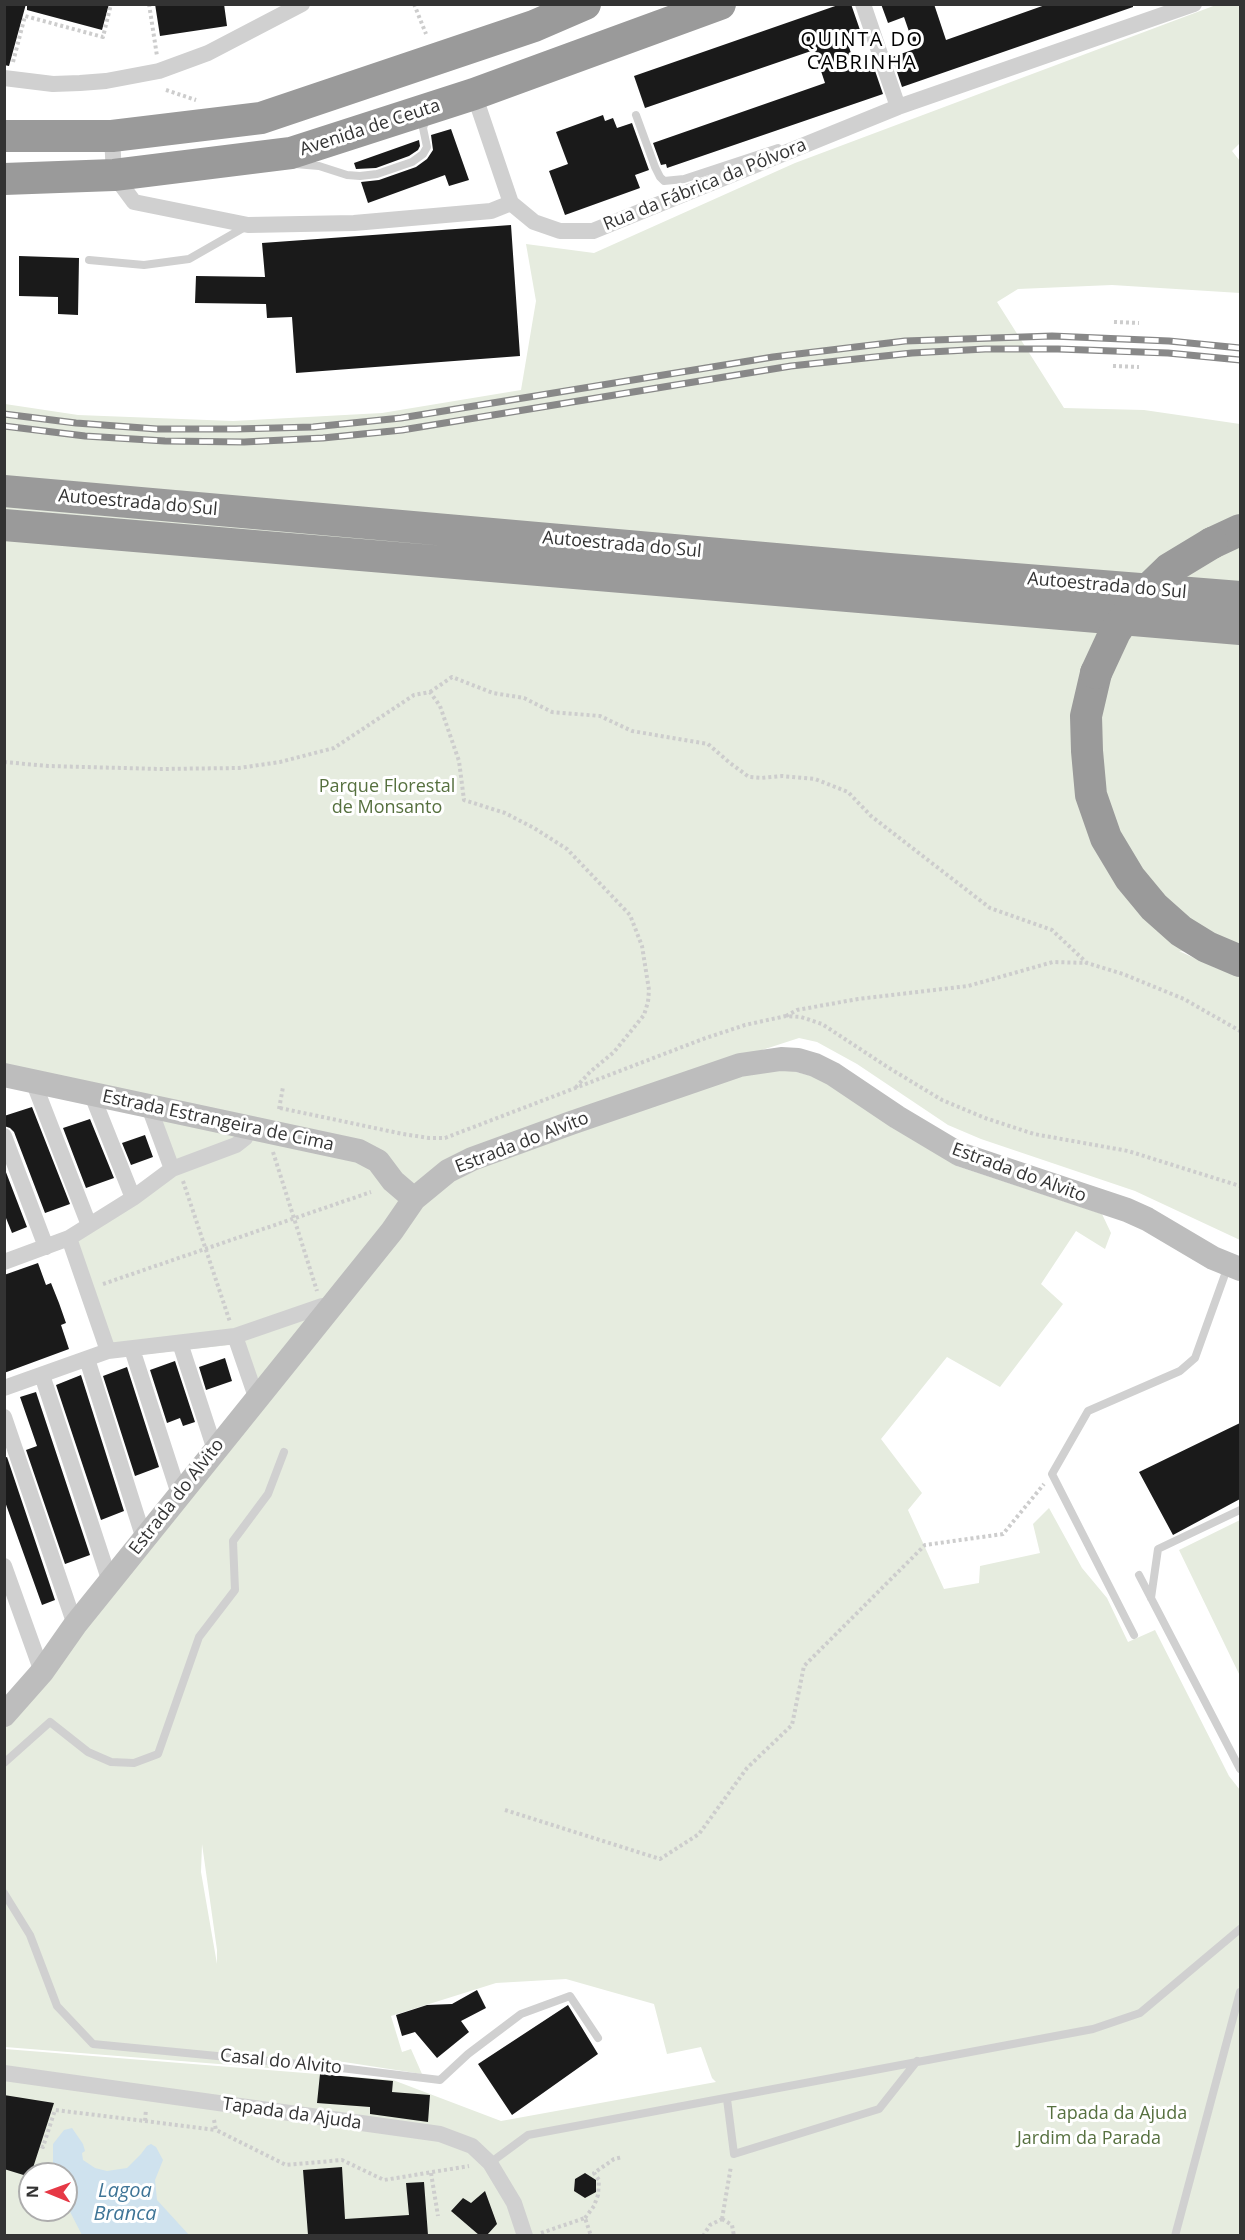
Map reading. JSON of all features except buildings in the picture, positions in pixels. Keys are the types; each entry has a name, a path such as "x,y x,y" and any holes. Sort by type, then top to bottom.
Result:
{"highway":[{"path":"4,136 112,136 261,118 534,26 585,4"},
{"name":"Avenida de Ceuta","path":"4,179 114,175 291,153 474,94 704,8"},
{"name":"Autoestrada do Sul","path":"4,491 889,569 1240,597"},
{"name":"Autoestrada do Sul","path":"4,525 1240,629"},
{"path":"1240,530 1169,568 1137,600 1115,632 1096,673 1086,716 1091,795 1106,837 1130,878 1154,907 1181,932 1207,948 1240,961"}],"street":[{"path":"8,72 53,84 106,81 159,71 208,53 302,4"},
{"path":"863,4 898,107"},
{"name":"Rua da Fábrica da Pólvora","path":"511,203 534,222 560,231 593,231 898,107 1194,4"},
{"path":"112,136 114,175 134,202 248,225 354,223 491,211 511,203 474,94"},
{"name":"Estrada do Alvito","path":"6,1708 42,1672 75,1626 326,1307 392,1231 414,1199 448,1171 571,1123 740,1065 781,1059 798,1060 833,1074 897,1117 959,1154 1127,1210 1234,1267"},
{"name":"Estrada Estrangeira de Cima","path":"4,1075 367,1154 378,1161 393,1181 414,1199"},
{"path":"33,1081 89,1226"},
{"path":"92,1095 133,1198"},
{"path":"149,1107 177,1174"},
{"path":"4,1262 69,1238 133,1198 236,1144 245,1138 249,1127"},
{"path":"4,1136 46,1247"},
{"path":"69,1238 108,1351"},
{"path":"4,1388 108,1351 235,1336 326,1307"},
{"path":"235,1336 256,1397"},
{"path":"180,1343 215,1450"},
{"path":"132,1348 179,1494"},
{"path":"87,1359 144,1539"},
{"path":"42,1375 110,1582"},
{"path":"4,1417 75,1626"},
{"path":"4,1566 42,1672"},
{"name":"Tapada da Ajuda","path":"4,2073 440,2134 472,2146 490,2163 514,2203 525,2235"}],"lane":[{"path":"235,161 319,166 346,175 376,174 412,162 423,154 427,147 423,128 424,120 440,105"},
{"path":"636,115 660,177 664,181 671,182 898,107"},
{"path":"89,260 144,265 189,259 248,225"},
{"path":"1134,1635 1052,1474 1088,1411 1180,1371 1195,1358 1234,1267"},
{"path":"4,1763 50,1722 88,1752 111,1761 134,1763 159,1754 199,1637 235,1590 232,1541 268,1494 284,1452"},
{"path":"1151,1599 1158,1549 1240,1510"},
{"path":"1139,1575 1240,1769"},
{"name":"Casal do Alvito","path":"4,1893 30,1935 57,2006 93,2044 440,2080 468,2054 521,2014 570,1996 598,2038"},
{"path":"490,2163 528,2135 1083,2031 1140,2013 1240,1929"},
{"path":"1175,2235 1240,1992"},
{"path":"727,2099 734,2154 879,2109 917,2061"}],"path":[{"path":"8,72 25,16 103,37 111,4"},
{"path":"149,4 157,57"},
{"path":"414,4 426,34"},
{"path":"166,90 198,100"},
{"path":"1114,322 1139,323"},
{"path":"1113,366 1138,367"},
{"path":"4,762 48,766 160,769 239,768 280,762 334,748 414,695 430,692 452,677 493,693 524,698 552,712 600,717 632,731 708,744 749,777 782,776 815,779 848,792 871,816 990,908 1052,930 1087,963"},
{"path":"430,692 440,706 459,761 464,800 505,813 567,849 630,915 642,946 649,990 644,1015 614,1052 590,1072 576,1088"},
{"path":"786,1017 797,1010 858,999 969,986 1053,962 1087,963 1123,974 1184,999 1240,1031"},
{"path":"283,1087 279,1108 429,1138 445,1138 703,1039 746,1025 786,1017 801,1017 822,1024 942,1101 985,1118 1034,1134 1128,1151 1240,1186"},
{"path":"272,1148 326,1307"},
{"path":"177,1174 235,1336"},
{"path":"87,1289 371,1192"},
{"path":"505,1810 660,1859 699,1834 747,1768 792,1725 804,1666 925,1545 1003,1534 1052,1474"},
{"path":"146,2121 147,2102"},
{"path":"211,2102 216,2130"},
{"path":"41,2146 43,2147 54,2110 216,2130 286,2165 342,2160 384,2180 490,2163"},
{"path":"722,2219 734,2154"},
{"path":"535,2235 585,2218 594,2206 598,2195 599,2180 594,2174 614,2159 623,2157"},
{"path":"431,2173 438,2216"},
{"path":"585,2218 591,2235"},
{"path":"704,2235 710,2225 722,2219"},
{"path":"722,2219 732,2225 734,2235"}],"green space":[{"path":"1216,5 1240,5 1240,143 1232,151 1240,161 1240,293 1112,285 1018,289 997,302 1064,408 1144,410 1240,424 1240,956 1179,951 1240,976 1240,1240 1135,1191 981,1139 948,1125 857,1064 817,1042 799,1038 682,1076 726,1079 779,1067 825,1080 957,1166 1102,1214 1111,1233 1105,1249 1076,1231 1041,1284 1063,1304 1000,1387 947,1357 881,1439 922,1493 908,1510 944,1589 979,1583 980,1566 1040,1553 1033,1524 1049,1508 1082,1568 1107,1598 1128,1642 1155,1630 1229,1776 1240,1790 1240,2235 5,2235 5,2049 393,2080 501,2121 716,2082 712,2078 701,2047 667,2054 654,2004 566,1979 496,1983 391,2016 402,2052 411,2049 422,2074 344,2062 312,2060 319,2072 5,2047 5,1721 260,1404 239,1344 111,1358 68,1240 178,1172 158,1117 5,1081 5,404 78,415 233,421 382,413 521,390 536,301 526,244 594,253 795,163","holes":["202,1844 217,1964 201,1872"]},
{"path":"1240,1520 1240,1676 1179,1550"}],"water":[{"name":"Lagoa Branca","path":"72,2128 83,2144 85,2151 82,2153 83,2160 95,2168 107,2171 127,2168 147,2146 151,2144 156,2147 163,2160 155,2180 157,2200 189,2235 82,2235 75,2222 78,2222 78,2162 53,2162 53,2144 64,2130"}],"railway":[{"path":"4,414 76,423 157,429 313,427 401,418 773,357 905,341 1052,336 1169,341 1240,348"},
{"path":"4,426 85,436 165,441 244,442 323,438 402,430 791,366 912,353 985,349 1058,349 1168,353 1240,360"}],"district":[{"name":"QUINTA DO CABRINHA","path":"862,52"}],"park label":[{"name":"Parque Florestal de Monsanto","path":"387,797"},
{"name":"Jardim da Parada","path":"1089,2139"}]}
